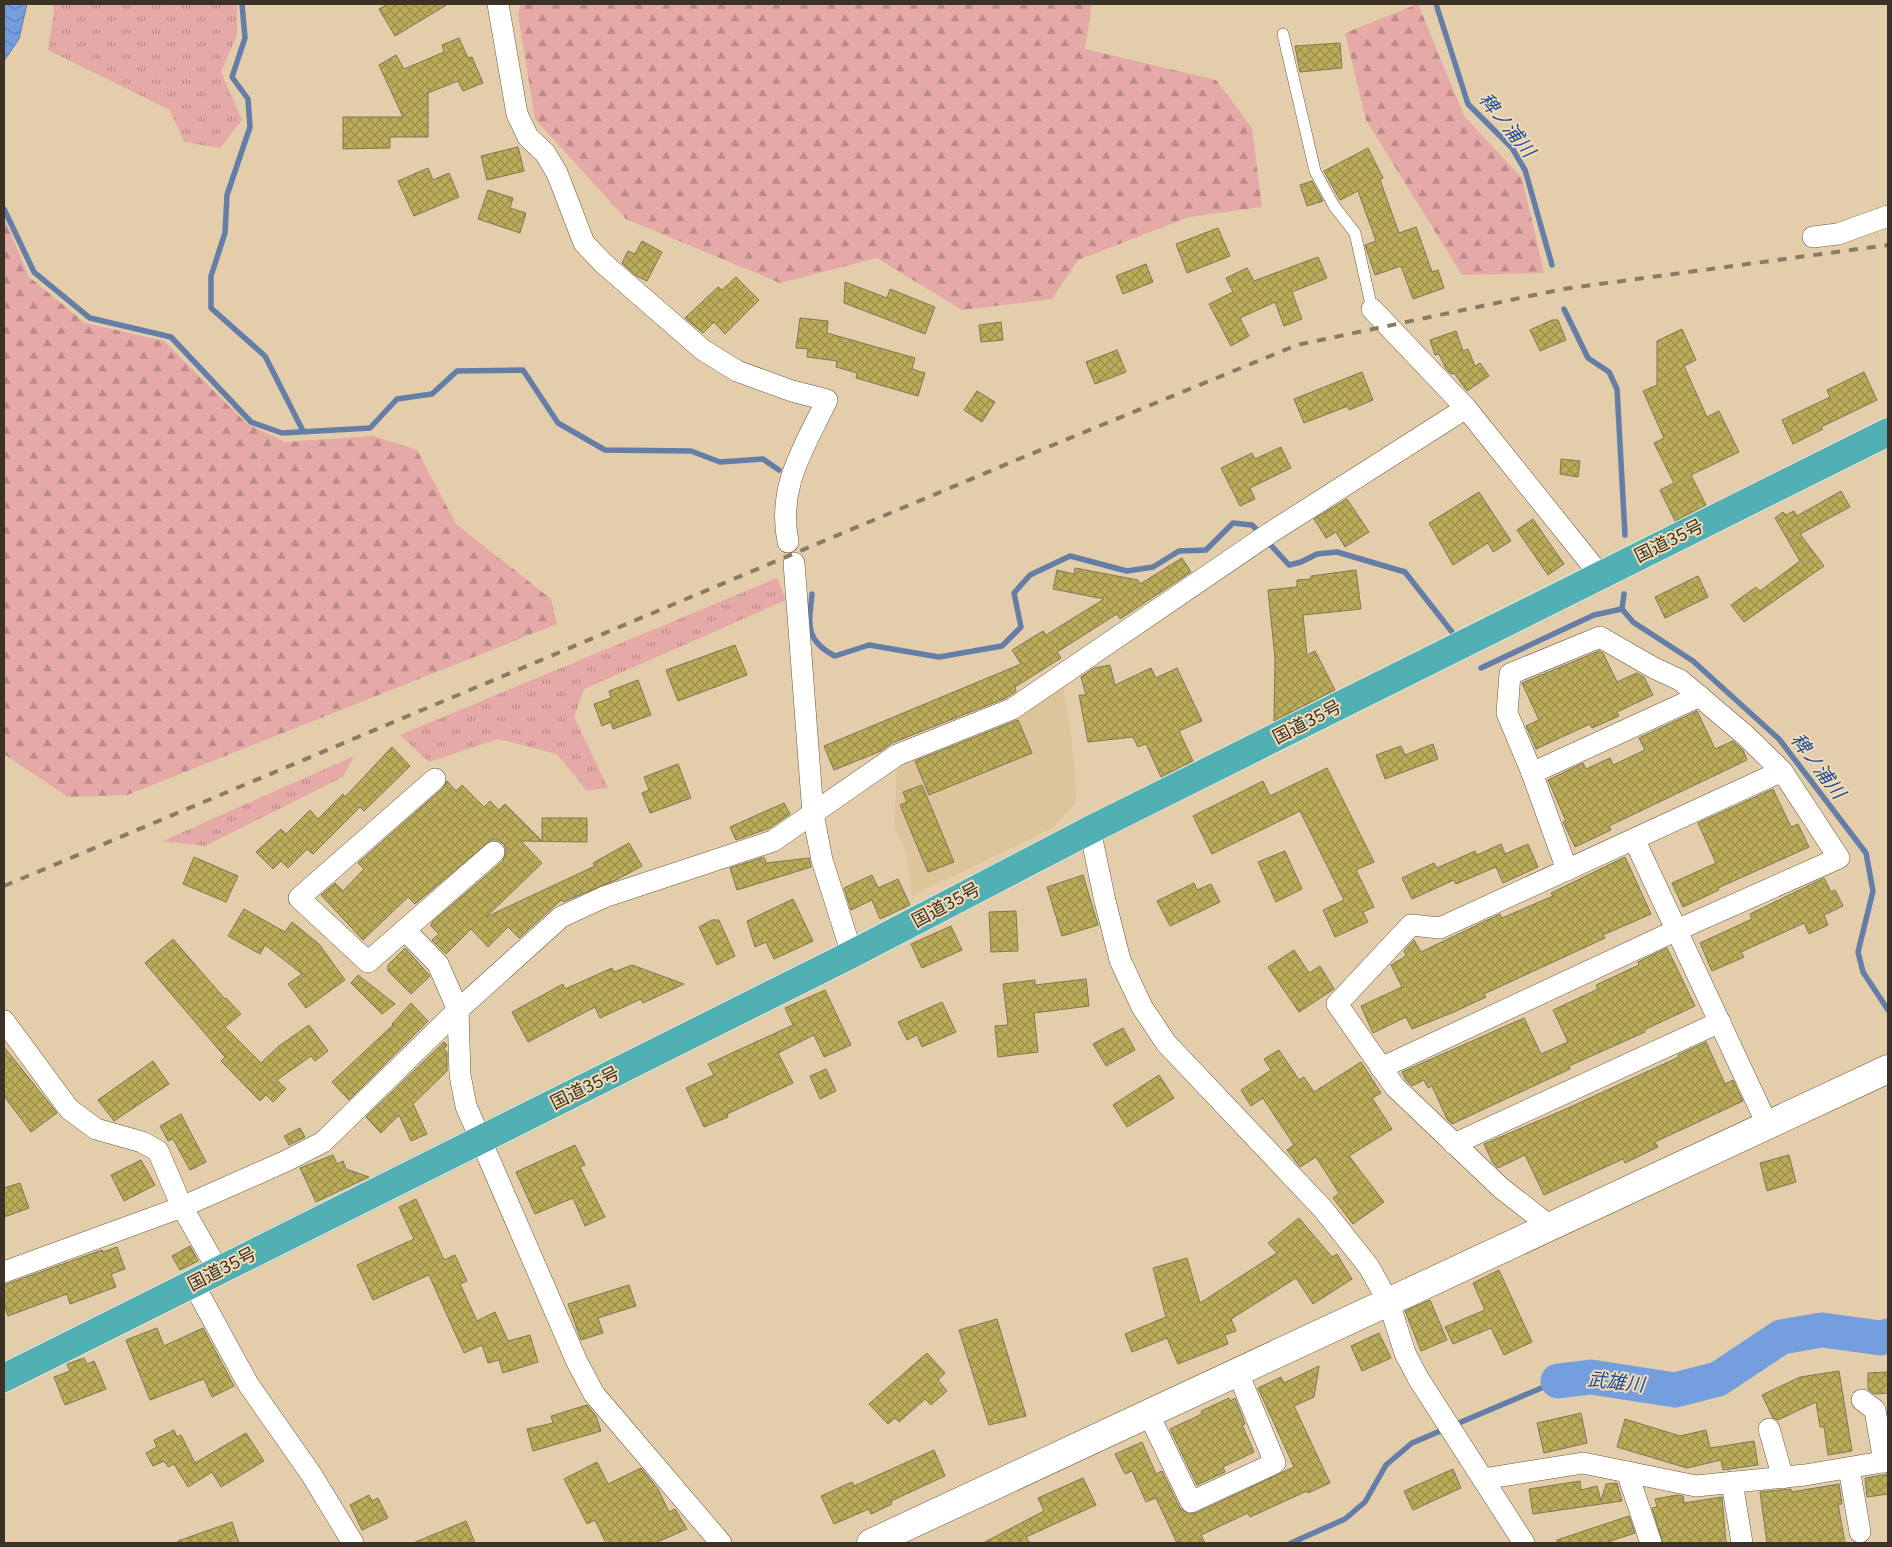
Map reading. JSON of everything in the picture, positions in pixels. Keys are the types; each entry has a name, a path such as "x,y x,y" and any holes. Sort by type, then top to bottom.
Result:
{"highway":[{"name":"国道35号","path":"4,1378 852,954 1090,830 1888,432"}],"street":[{"path":"498,4 517,114 528,138 545,153 557,173 584,243 603,263 704,350 738,371 792,391 827,400 792,473 786,495 783,520 788,542"},
{"path":"1814,237 1838,234 1888,216"},
{"path":"1372,309 1466,408 1600,575"},
{"path":"4,1272 182,1207 286,1162 323,1142 458,1010 561,917 612,894 773,841 897,756 1012,709 1262,538 1466,408"},
{"path":"794,563 813,814 822,860 852,954"},
{"path":"1380,1068 1677,930 1839,858 1782,771 1745,735 1680,680 1654,668 1600,637 1510,674 1507,713 1532,773 1567,870"},
{"path":"1532,773 1700,696"},
{"path":"1551,1227 1501,1188 1395,1087 1337,1004 1410,925 1440,928 1782,771"},
{"path":"435,779 299,898 368,962 494,852"},
{"path":"1090,830 1104,901 1120,960 1142,1007 1166,1043 1323,1209 1370,1268 1389,1303 1405,1353 1436,1406 1524,1543"},
{"path":"1634,839 1768,1126"},
{"path":"405,930 438,964 458,1010 460,1075 466,1106 482,1139 576,1362 594,1394 721,1543"},
{"path":"4,1021 69,1109 96,1129 142,1142 158,1151 182,1207 218,1270"},
{"path":"1454,1144 1720,1022"},
{"path":"872,1543 1888,1069"},
{"path":"193,1283 248,1384 311,1474 353,1543"},
{"path":"1149,1415 1191,1502 1275,1463 1238,1373"},
{"path":"1483,1478 1583,1463 1696,1486 1783,1478 1886,1461 1875,1410 1862,1400"},
{"path":"1769,1429 1783,1478"},
{"path":"1849,1468 1860,1532"},
{"path":"1627,1472 1651,1543"},
{"path":"1732,1482 1742,1543"}],"lane":[{"path":"1283,34 1315,170 1334,206 1355,233 1372,309"}],"shaded area":[{"path":"1063,681 1074,759 1076,803 1052,828 912,896 907,854 894,826 897,764"}],"green space":[{"path":"53,4 237,4 237,35 221,72 242,120 220,148 184,142 170,110 48,50 54,11"},
{"path":"521,4 1092,4 1085,49 1216,80 1252,128 1262,207 1189,217 1078,260 1052,299 962,310 877,258 780,283 626,219 535,119 518,14"},
{"path":"1418,4 1464,116 1522,178 1544,273 1462,275 1366,120 1345,33"},
{"path":"4,218 29,277 85,323 164,341 246,423 285,442 373,436 417,450 456,524 551,599 557,624 127,795 68,797 4,754"},
{"path":"777,578 786,600 584,689 574,717 608,788 587,791 557,754 498,739 429,762 400,735"},
{"path":"354,756 343,777 205,846 163,841"}],"water":[{"path":"4,4 27,4 19,39 4,61"}],"building":[{"path":"388,4 448,4 395,36 379,9"},
{"path":"459,38 468,58 472,57 483,83 463,91 458,81 428,93 428,137 390,137 390,148 343,149 343,117 403,117 379,65 396,55 404,69 444,52 442,45"},
{"path":"1340,43 1342,68 1300,72 1295,46"},
{"path":"518,147 524,171 487,180 481,156"},
{"path":"1368,148 1383,178 1380,180 1399,233 1416,227 1432,272 1438,270 1444,288 1413,299 1401,266 1375,275 1365,245 1376,241 1358,191 1340,200 1324,171"},
{"path":"428,168 433,180 449,173 459,197 414,216 398,181"},
{"path":"1312,181 1323,201 1307,206 1300,185"},
{"path":"488,190 513,198 510,208 526,213 520,233 478,219"},
{"path":"1218,228 1230,256 1187,273 1176,244"},
{"path":"642,241 662,252 647,281 636,276 622,263 628,251 635,254"},
{"path":"1318,257 1327,278 1292,292 1302,319 1284,326 1275,302 1240,318 1249,336 1231,346 1209,304 1233,292 1226,278 1247,268 1254,281"},
{"path":"1146,264 1153,282 1123,294 1116,276"},
{"path":"736,277 759,300 725,334 714,322 703,333 685,318 718,287 722,290"},
{"path":"845,282 887,298 890,289 935,307 925,334 844,303"},
{"path":"800,318 828,321 827,333 915,358 912,369 925,373 918,396 856,378 857,373 836,367 837,361 807,357 808,349 796,348"},
{"path":"1552,320 1558,320 1566,340 1540,351 1530,330"},
{"path":"1001,322 1003,340 981,342 979,325"},
{"path":"1682,329 1696,360 1684,366 1707,417 1719,411 1739,452 1691,475 1706,505 1675,521 1660,490 1674,483 1654,443 1664,438 1643,391 1657,385 1657,341"},
{"path":"1456,331 1463,351 1468,349 1475,366 1480,363 1489,376 1467,391 1454,373 1451,374 1446,369 1439,354 1435,355 1430,340"},
{"path":"1117,350 1126,372 1095,384 1086,362"},
{"path":"1362,372 1373,400 1349,410 1348,406 1304,423 1294,399"},
{"path":"1864,372 1877,400 1821,427 1823,429 1793,444 1782,420 1830,397 1827,390"},
{"path":"977,391 995,402 982,422 964,410"},
{"path":"1281,447 1291,468 1250,488 1255,499 1240,506 1221,468 1252,453 1255,459"},
{"path":"1561,459 1580,461 1578,477 1560,474"},
{"path":"1841,491 1850,507 1800,534 1824,566 1744,622 1731,605 1756,587 1760,591 1800,561 1775,518 1783,512 1786,515 1794,511 1797,516"},
{"path":"1479,492 1511,541 1493,552 1488,543 1453,565 1429,523"},
{"path":"1347,499 1369,532 1345,547 1336,532 1326,538 1314,519"},
{"path":"1533,519 1564,564 1548,575 1517,530"},
{"path":"1182,558 1191,572 1120,619 1117,614 1057,652 1061,658 1015,687 1016,691 1006,698 892,743 881,751 834,770 824,746 1021,664 1012,650 1043,631 1046,635 1104,599 1053,589 1057,570 1074,574 1075,568 1138,580 1140,584"},
{"path":"1356,570 1361,609 1303,615 1307,655 1315,651 1335,690 1274,721 1275,658 1268,590 1297,587 1297,580 1311,579 1311,576"},
{"path":"1698,576 1708,597 1665,618 1655,597"},
{"path":"735,645 747,675 678,701 666,670"},
{"path":"1599,651 1603,653 1617,682 1637,673 1644,677 1653,695 1617,712 1619,716 1592,728 1590,724 1536,749 1526,726 1539,720 1522,683"},
{"path":"1110,665 1115,685 1151,668 1156,678 1177,668 1202,721 1179,731 1193,761 1161,777 1146,744 1138,747 1133,737 1088,742 1079,695 1086,695 1081,677 1094,668"},
{"path":"638,680 651,715 613,729 611,722 602,726 594,704 611,698 609,691"},
{"path":"1697,711 1715,749 1733,741 1743,750 1747,760 1609,826 1611,830 1575,847 1563,822 1566,821 1548,780 1583,763 1586,769 1610,758 1613,765 1645,750 1639,738"},
{"path":"1018,720 1032,753 929,795 915,761"},
{"path":"1433,744 1438,759 1385,779 1376,755 1401,746 1405,755"},
{"path":"392,747 410,766 364,811 360,807 313,854 307,849 288,868 281,861 273,869 256,852 281,829 286,834 310,810 318,819 343,794 345,797"},
{"path":"678,764 691,798 650,813 642,793 649,790 644,777"},
{"path":"1327,768 1374,862 1356,870 1374,907 1363,912 1368,922 1335,937 1323,910 1344,900 1300,811 1212,854 1193,816 1263,781 1270,796"},
{"path":"447,781 456,791 462,785 484,807 490,801 499,810 505,804 542,841 542,818 587,818 587,842 521,841 542,863 486,917 595,866 593,863 629,843 642,866 618,879 563,902 561,900 519,938 508,927 488,947 471,929 446,954 432,940 439,934 431,926 432,922 503,861 506,850 504,844 498,840 491,840 415,904 408,897 363,940 321,895 335,883 343,891 364,869 358,863 443,788"},
{"path":"922,785 954,862 928,872 900,805 907,802 903,792"},
{"path":"1773,789 1791,827 1798,824 1809,847 1718,888 1719,890 1683,907 1672,883 1716,863 1698,823"},
{"path":"784,803 790,814 770,828 736,840 730,827"},
{"path":"1501,844 1505,854 1528,844 1538,867 1503,883 1496,867 1456,884 1454,880 1412,899 1402,878 1434,863 1437,868 1475,851 1477,855"},
{"path":"1285,851 1302,889 1276,902 1258,862"},
{"path":"194,857 238,876 226,902 183,884"},
{"path":"764,857 766,863 809,858 811,867 737,890 730,868"},
{"path":"1625,857 1651,914 1603,935 1605,938 1484,994 1486,997 1454,1012 1412,1029 1406,1017 1373,1033 1361,1006 1402,987 1391,965 1406,956 1404,951 1414,940 1421,952 1500,914 1502,918 1553,896 1551,893"},
{"path":"872,875 878,888 898,879 910,905 880,919 872,900 851,910 844,888"},
{"path":"1083,875 1098,925 1062,936 1047,887"},
{"path":"1824,878 1831,892 1835,890 1843,906 1824,915 1828,925 1809,934 1804,923 1741,952 1744,957 1712,971 1700,943 1752,919 1750,914"},
{"path":"1194,883 1197,890 1211,884 1220,902 1170,926 1157,901"},
{"path":"793,899 813,941 774,959 766,942 755,947 747,921"},
{"path":"244,909 285,932 292,922 319,944 345,980 306,1008 288,984 302,974 265,945 260,954 228,936"},
{"path":"1016,911 1018,951 991,952 989,912"},
{"path":"712,920 719,920 735,956 717,965 699,927"},
{"path":"951,926 962,950 922,968 911,944"},
{"path":"173,939 225,999 241,1014 225,1027 261,1063 279,1046 309,1025 328,1051 315,1061 311,1056 277,1080 286,1089 273,1102 266,1095 260,1101 221,1061 225,1057 145,963"},
{"path":"405,948 430,976 411,994 388,971 388,965"},
{"path":"1667,948 1695,1006 1644,1030 1645,1032 1569,1066 1570,1069 1452,1124 1447,1119 1432,1086 1428,1088 1424,1080 1412,1086 1402,1072 1524,1018 1541,1054 1568,1042 1553,1010 1598,989 1596,985 1639,965 1638,962"},
{"path":"1294,950 1309,973 1320,966 1334,989 1299,1012 1268,967"},
{"path":"632,965 684,984 643,1003 641,999 600,1018 595,1007 528,1042 512,1012 563,984 565,989 612,968 614,972"},
{"path":"358,975 395,1004 382,1014 351,983"},
{"path":"1086,979 1089,1006 1034,1013 1038,1052 998,1057 995,1026 1008,1025 1003,984 1035,980 1035,985"},
{"path":"825,990 851,1045 824,1057 814,1035 778,1053 793,1083 727,1114 728,1117 704,1127 686,1088 714,1075 708,1064 793,1025 785,1008"},
{"path":"942,1002 956,1032 922,1047 917,1035 907,1040 898,1022"},
{"path":"411,1003 428,1021 349,1100 332,1082 393,1025"},
{"path":"1123,1028 1135,1050 1106,1066 1093,1044"},
{"path":"444,1042 447,1045 444,1049 447,1052 447,1071 413,1104 427,1134 411,1141 399,1115 381,1133 366,1117"},
{"path":"1706,1042 1725,1084 1733,1080 1743,1101 1655,1142 1658,1147 1625,1163 1623,1159 1544,1195 1525,1155 1498,1168 1493,1163 1484,1144 1566,1109 1679,1057 1678,1055"},
{"path":"4,1047 57,1113 31,1132 4,1096"},
{"path":"1279,1050 1299,1080 1304,1077 1314,1092 1361,1062 1381,1093 1372,1098 1392,1129 1349,1156 1384,1202 1353,1224 1333,1198 1339,1193 1316,1157 1300,1167 1287,1150 1294,1145 1263,1098 1251,1106 1241,1090 1271,1070 1264,1059"},
{"path":"153,1061 169,1084 114,1121 98,1100"},
{"path":"826,1069 836,1091 820,1099 810,1076"},
{"path":"1159,1075 1174,1098 1127,1127 1113,1105"},
{"path":"181,1114 206,1162 190,1170 173,1139 168,1141 160,1126"},
{"path":"300,1128 305,1137 289,1145 284,1136"},
{"path":"575,1145 585,1165 580,1167 605,1217 585,1226 573,1198 535,1214 516,1172"},
{"path":"333,1155 337,1164 343,1161 346,1169 369,1177 316,1202 300,1168"},
{"path":"1789,1155 1796,1182 1767,1191 1760,1163"},
{"path":"141,1160 155,1185 124,1201 111,1175"},
{"path":"20,1183 29,1208 4,1217 4,1188"},
{"path":"416,1199 444,1260 455,1255 467,1281 460,1284 477,1321 495,1312 508,1341 530,1335 538,1362 503,1373 499,1360 488,1363 482,1345 464,1353 429,1275 373,1300 357,1265 414,1239 399,1207"},
{"path":"1299,1218 1332,1257 1337,1254 1352,1279 1313,1304 1296,1278 1231,1319 1236,1331 1225,1335 1228,1344 1178,1364 1167,1338 1132,1352 1125,1334 1166,1317 1153,1268 1187,1258 1200,1303 1277,1253 1268,1243"},
{"path":"190,1246 198,1261 180,1270 172,1256"},
{"path":"117,1247 125,1269 111,1274 116,1287 70,1304 67,1294 8,1316 4,1304 4,1285 102,1250 103,1252"},
{"path":"1499,1270 1532,1342 1504,1355 1491,1328 1453,1344 1445,1327 1485,1310 1473,1283"},
{"path":"629,1285 636,1306 598,1318 603,1333 581,1340 568,1304"},
{"path":"1430,1300 1447,1340 1421,1351 1405,1311"},
{"path":"997,1319 1026,1416 989,1425 959,1330"},
{"path":"157,1328 164,1346 203,1328 234,1386 212,1397 204,1379 150,1400 126,1340"},
{"path":"1379,1333 1391,1358 1362,1371 1351,1346"},
{"path":"927,1353 945,1373 938,1380 947,1391 931,1405 925,1399 899,1422 895,1418 888,1424 869,1404"},
{"path":"84,1358 87,1364 94,1361 106,1389 65,1405 54,1377 70,1371 67,1364"},
{"path":"1319,1366 1314,1397 1294,1406 1330,1483 1308,1493 1307,1491 1250,1517 1248,1513 1201,1535 1205,1543 1177,1543 1156,1498 1146,1502 1132,1471 1125,1474 1115,1454 1142,1442 1156,1474 1162,1471 1180,1508 1189,1514 1196,1513 1294,1467 1258,1388 1281,1377 1284,1383"},
{"path":"1839,1371 1852,1451 1828,1455 1824,1427 1820,1427 1816,1402 1778,1420 1773,1418 1762,1395 1800,1377"},
{"path":"1888,1372 1888,1393 1874,1394 1868,1389 1868,1373"},
{"path":"1229,1398 1230,1401 1235,1398 1245,1424 1242,1425 1254,1452 1223,1467 1225,1472 1197,1485 1170,1429 1202,1414 1201,1411"},
{"path":"587,1405 596,1416 601,1431 533,1451 527,1429 553,1423 551,1416"},
{"path":"1581,1413 1587,1443 1544,1453 1537,1423"},
{"path":"1625,1419 1680,1436 1706,1430 1710,1448 1754,1441 1758,1465 1723,1470 1721,1460 1687,1468 1617,1447"},
{"path":"174,1430 177,1437 181,1435 195,1463 246,1433 264,1461 221,1487 212,1472 188,1487 174,1464 168,1467 164,1461 153,1466 146,1453 157,1447 154,1440"},
{"path":"934,1450 945,1476 891,1501 892,1504 871,1514 869,1509 834,1524 821,1496 852,1482 854,1486"},
{"path":"597,1462 608,1484 641,1468 658,1489 669,1512 675,1509 687,1529 655,1543 606,1543 595,1520 587,1524 564,1479"},
{"path":"1453,1469 1461,1488 1413,1510 1404,1491"},
{"path":"1888,1474 1888,1494 1867,1497 1865,1478"},
{"path":"1083,1478 1096,1505 1026,1537 1030,1543 983,1543 1044,1511 1038,1498"},
{"path":"1580,1481 1581,1490 1597,1486 1601,1501 1606,1484 1617,1483 1622,1501 1533,1514 1529,1489"},
{"path":"1839,1484 1842,1504 1838,1504 1845,1543 1767,1543 1760,1492 1791,1489 1791,1492"},
{"path":"369,1495 372,1501 378,1498 388,1518 362,1530 350,1505"},
{"path":"1677,1495 1683,1496 1684,1503 1722,1497 1726,1543 1663,1543 1652,1508 1657,1507 1655,1499"},
{"path":"1629,1516 1635,1533 1605,1543 1557,1543 1557,1540"},
{"path":"466,1521 475,1543 413,1543"},
{"path":"232,1522 239,1543 178,1543 178,1541"}],"waterway":[{"path":"242,4 245,38 232,77 248,99 250,127 227,195 225,233 211,276 211,308 265,356 303,431"},
{"name":"稗ノ浦川","path":"1436,4 1468,104 1512,148 1525,170 1552,265"},
{"path":"4,209 34,272 90,318 171,337 251,422 282,433 370,428 397,399 432,394 457,371 523,370 558,423 605,450 691,451 720,462 763,459 779,470"},
{"name":"稗ノ浦川","path":"1564,309 1588,358 1609,372 1617,389 1625,535"},
{"path":"812,594 810,623 813,637 818,644 835,656 869,645 939,657 1002,646 1021,627 1014,593 1030,575 1070,556 1127,571 1153,567 1179,551 1206,550 1233,523 1252,525 1261,534"},
{"path":"1267,541 1289,565 1301,562 1317,554 1337,552 1405,572 1452,632"},
{"name":"稗ノ浦川","path":"1624,594 1622,609 1633,622 1693,661 1779,739 1866,853 1873,891 1858,952 1863,972 1888,1010"},
{"path":"1481,668 1594,615 1622,609"},
{"name":"武雄川","path":"1558,1381 1591,1377 1675,1390 1718,1379 1781,1337 1822,1330 1881,1338 1888,1336"},
{"name":"武雄川","path":"1454,1425 1558,1381"},
{"name":"武雄川","path":"1291,1543 1345,1519 1365,1502 1386,1465 1412,1443 1445,1429"}],"railway":[{"path":"4,886 1014,461 1297,345 1563,289 1888,245"}]}
